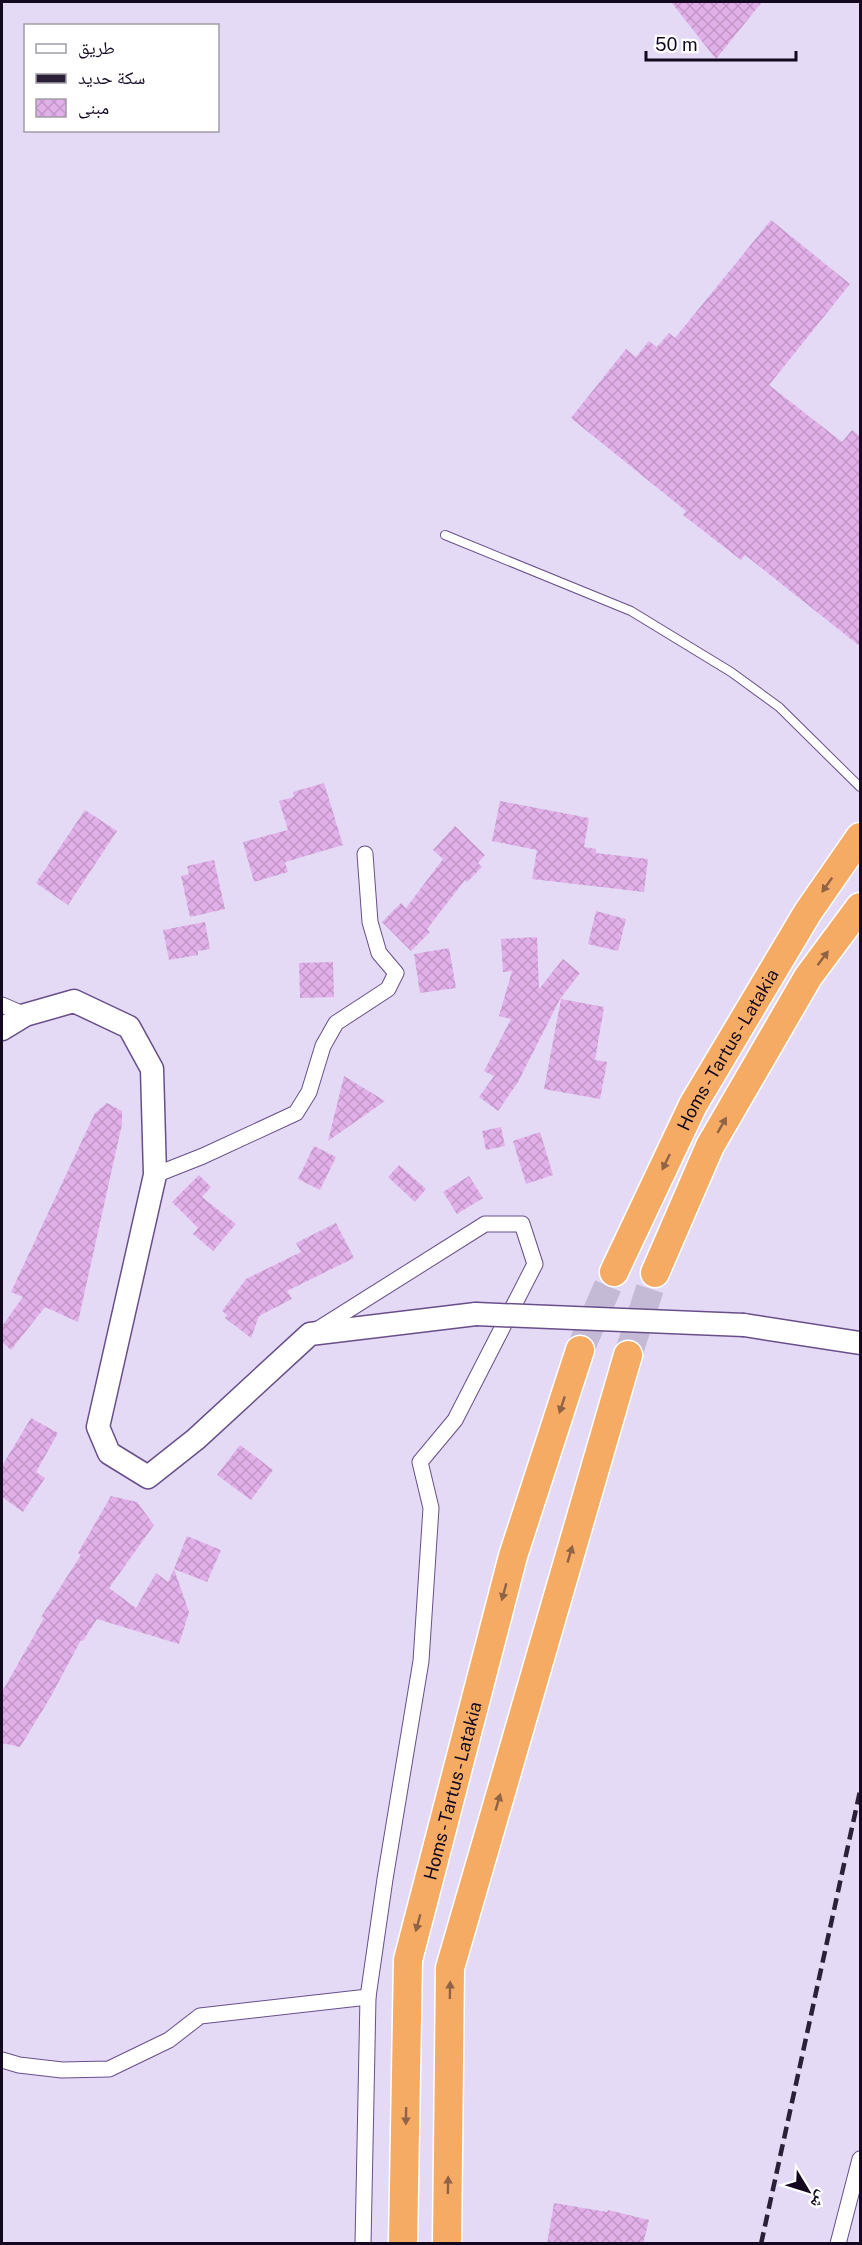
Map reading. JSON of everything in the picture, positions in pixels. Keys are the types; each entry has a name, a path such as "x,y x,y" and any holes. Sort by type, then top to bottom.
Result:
{"highway":[{"name":"Homs - Tartus - Latakia","path":"614,1272 693,1105 808,912 861,837"},
{"name":"Homs - Tartus - Latakia","path":"655,1274 710,1146 808,977 861,907"},
{"name":"Homs - Tartus - Latakia","path":"403,2244 408,1960 513,1556 580,1350"},
{"path":"447,2244 450,1968 628,1355"}],"main road":[{"path":"2,1029 25,1015 74,1001 129,1027 152,1069 155,1175 98,1427 109,1453 148,1477 196,1439 310,1334 476,1314 744,1325 861,1342"}],"street":[{"path":"155,1175 203,1156 296,1113 309,1092 323,1046 336,1023 388,989 396,973 379,953 370,922 365,855"},
{"path":"2,1005 25,1015"},
{"path":"310,1334 485,1224 522,1224 535,1264 455,1420 420,1462 431,1508 422,1661 368,1997 363,2244"},
{"path":"2,2060 19,2065 62,2070 109,2069 169,2040 200,2016 368,1997"},
{"path":"838,2244 861,2159"}],"lane":[{"path":"445,535 631,611 731,672 779,707 861,787"}],"building":[{"path":"671,2 762,2 716,59"},
{"path":"771,220 850,284 769,385 842,442 852,430 861,437 861,647 745,555 741,560 683,515 686,511 571,418 626,349 636,357 649,341 657,347 669,333 675,338"},
{"path":"324,783 343,845 285,862 288,872 254,882 243,842 288,830 279,801 294,797 293,792"},
{"path":"500,801 589,818 584,847 596,849 596,853 648,859 644,892 532,879 537,850 492,841"},
{"path":"85,810 117,831 68,905 36,883"},
{"path":"455,826 485,855 478,863 482,867 467,882 465,880 427,929 430,932 411,951 382,922 401,903 406,908 443,859 433,850"},
{"path":"214,860 225,909 190,917 181,876 189,874 187,866"},
{"path":"596,911 626,919 618,951 588,944"},
{"path":"205,922 210,949 198,951 198,955 169,960 163,930"},
{"path":"537,937 539,989 563,959 580,973 560,999 518,1082 498,1111 479,1097 494,1076 484,1071 511,1019 499,1016 512,971 503,972 501,939"},
{"path":"449,948 456,988 420,993 414,954"},
{"path":"333,962 334,997 300,998 299,963"},
{"path":"561,999 604,1007 595,1060 607,1062 600,1099 544,1089"},
{"path":"344,1076 385,1101 328,1141"},
{"path":"107,1103 122,1111 122,1124 78,1322 45,1307 11,1350 2,1342 2,1326 23,1297 11,1292 95,1113"},
{"path":"501,1127 505,1146 486,1150 482,1131"},
{"path":"540,1132 553,1175 526,1184 513,1141"},
{"path":"314,1146 336,1157 320,1190 298,1179"},
{"path":"399,1165 426,1189 415,1202 388,1177"},
{"path":"199,1175 211,1187 202,1197 236,1224 213,1251 193,1234 198,1228 172,1202"},
{"path":"469,1176 483,1198 457,1214 443,1192"},
{"path":"336,1223 354,1258 287,1291 292,1299 259,1316 251,1338 225,1318 227,1315 222,1311 246,1279 301,1252 296,1243"},
{"path":"31,1418 58,1433 36,1472 45,1478 23,1512 2,1497 2,1466"},
{"path":"240,1445 273,1470 251,1500 217,1475"},
{"path":"111,1496 137,1502 154,1525 109,1588 136,1608 156,1573 168,1582 174,1569 189,1612 179,1644 97,1619 83,1641 81,1640 20,1747 2,1743 2,1692 44,1618 41,1617 81,1555 78,1553"},
{"path":"187,1536 221,1550 207,1582 174,1569"},
{"path":"554,2203 607,2212 608,2210 649,2220 643,2244 547,2244"}],"tunnel":[{"path":"580,1350 614,1272"},
{"path":"628,1355 655,1273"}],"railway":[{"path":"761,2244 860,1791"}]}
